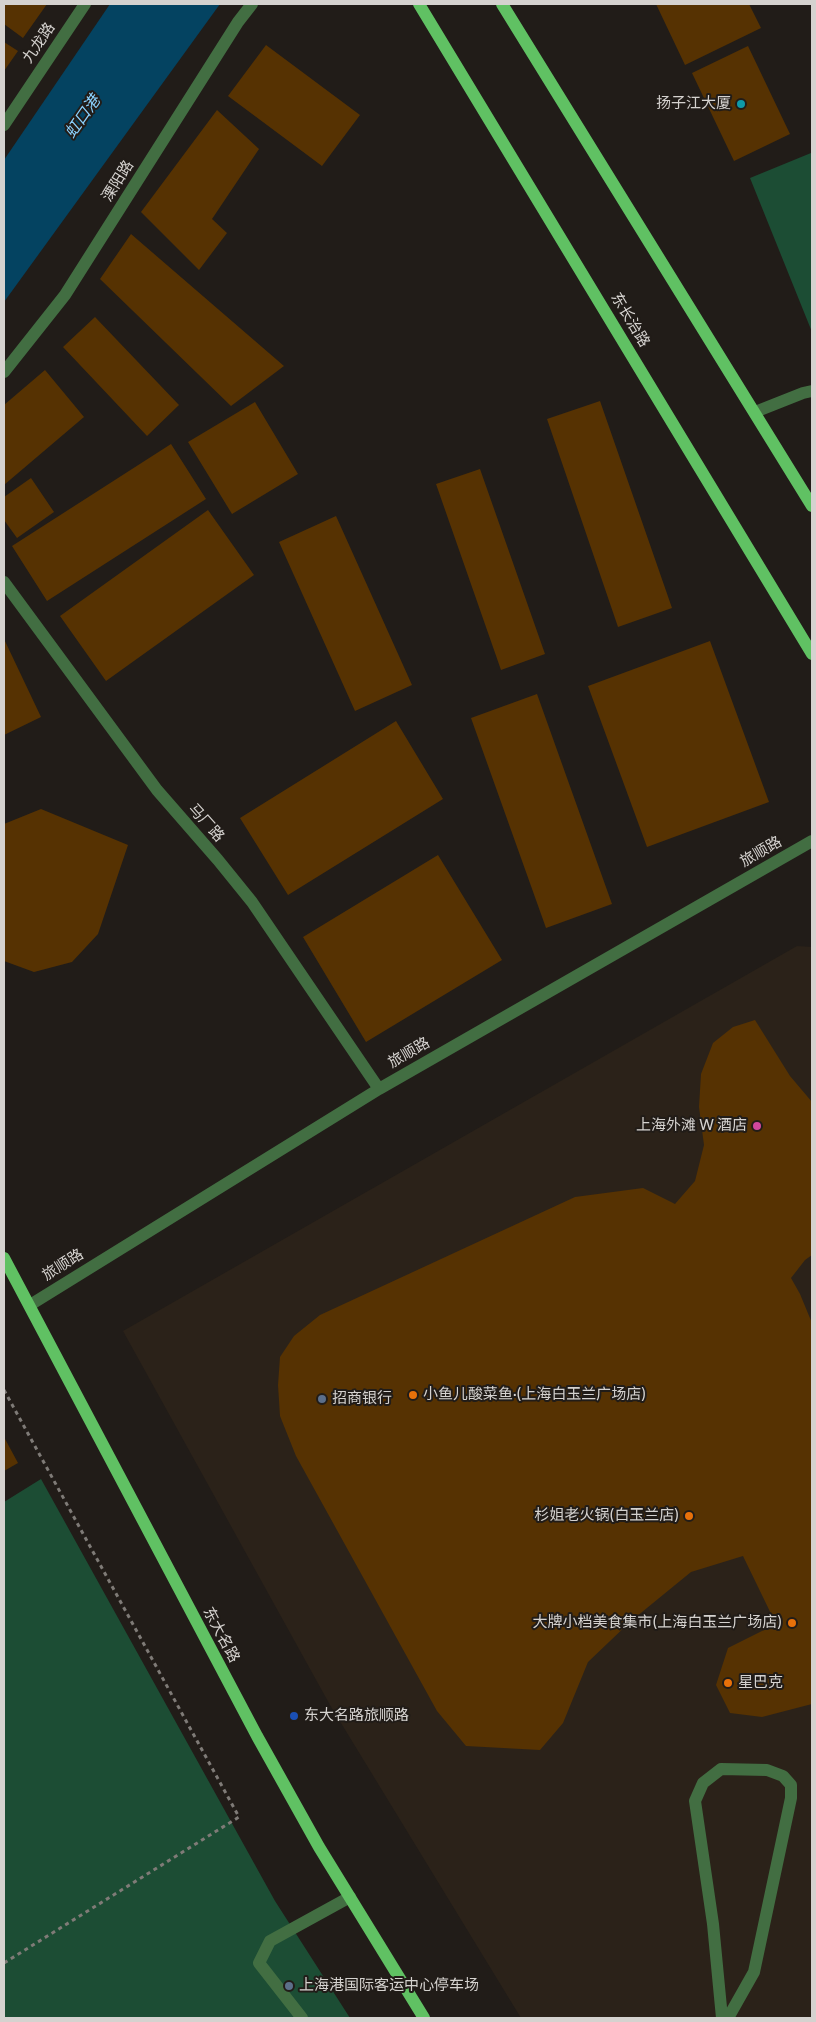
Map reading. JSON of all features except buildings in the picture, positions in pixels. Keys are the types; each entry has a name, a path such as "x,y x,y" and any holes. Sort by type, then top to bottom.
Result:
{"main road":[{"name":"东长治路","path":"419,4 812,654"},
{"path":"502,4 812,506"},
{"name":"东大名路","path":"4,1258 30,1305 70,1387 318,1847 424,2018"}],"street":[{"name":"九龙路","path":"4,125 84,4"},
{"name":"溧阳路","path":"4,372 65,295 233,30 252,4"},
{"path":"755,412 812,391"},
{"name":"马厂路","path":"4,582 156,790 218,860 252,902 379,1089"},
{"name":"旅顺路","path":"30,1305 379,1089 812,842"},
{"path":"722,2018 713,1924 695,1801 703,1783 721,1769 766,1770 782,1776 792,1785 791,1798 754,1972 728,2018"},
{"path":"302,2018 259,1963 270,1941 350,1897"}],"path":[{"path":"4,1390 238,1817 4,1962"}],"shaded area":[{"path":"797,946 812,947 812,2018 521,2018 330,1705 123,1331"}],"green space":[{"path":"811,153 812,156 812,332 750,178"},
{"path":"41,1479 275,1901 350,2018 4,2018 4,1502"}],"water":[{"name":"虹口港","path":"110,4 220,4 4,302 4,160"}],"place":[{"name":"扬子江大厦","path":"741,104"},
{"name":"上海外滩 W 酒店","path":"757,1126"},
{"name":"小鱼儿酸菜鱼·(上海白玉兰广场店)","path":"413,1395"},
{"name":"招商银行","path":"322,1399"},
{"name":"杉姐老火锅(白玉兰店)","path":"689,1516"},
{"name":"大牌小档美食集市(上海白玉兰广场店)","path":"792,1623"},
{"name":"星巴克","path":"728,1683"},
{"name":"东大名路旅顺路","path":"294,1716"},
{"name":"上海港国际客运中心停车场","path":"289,1986"}]}
